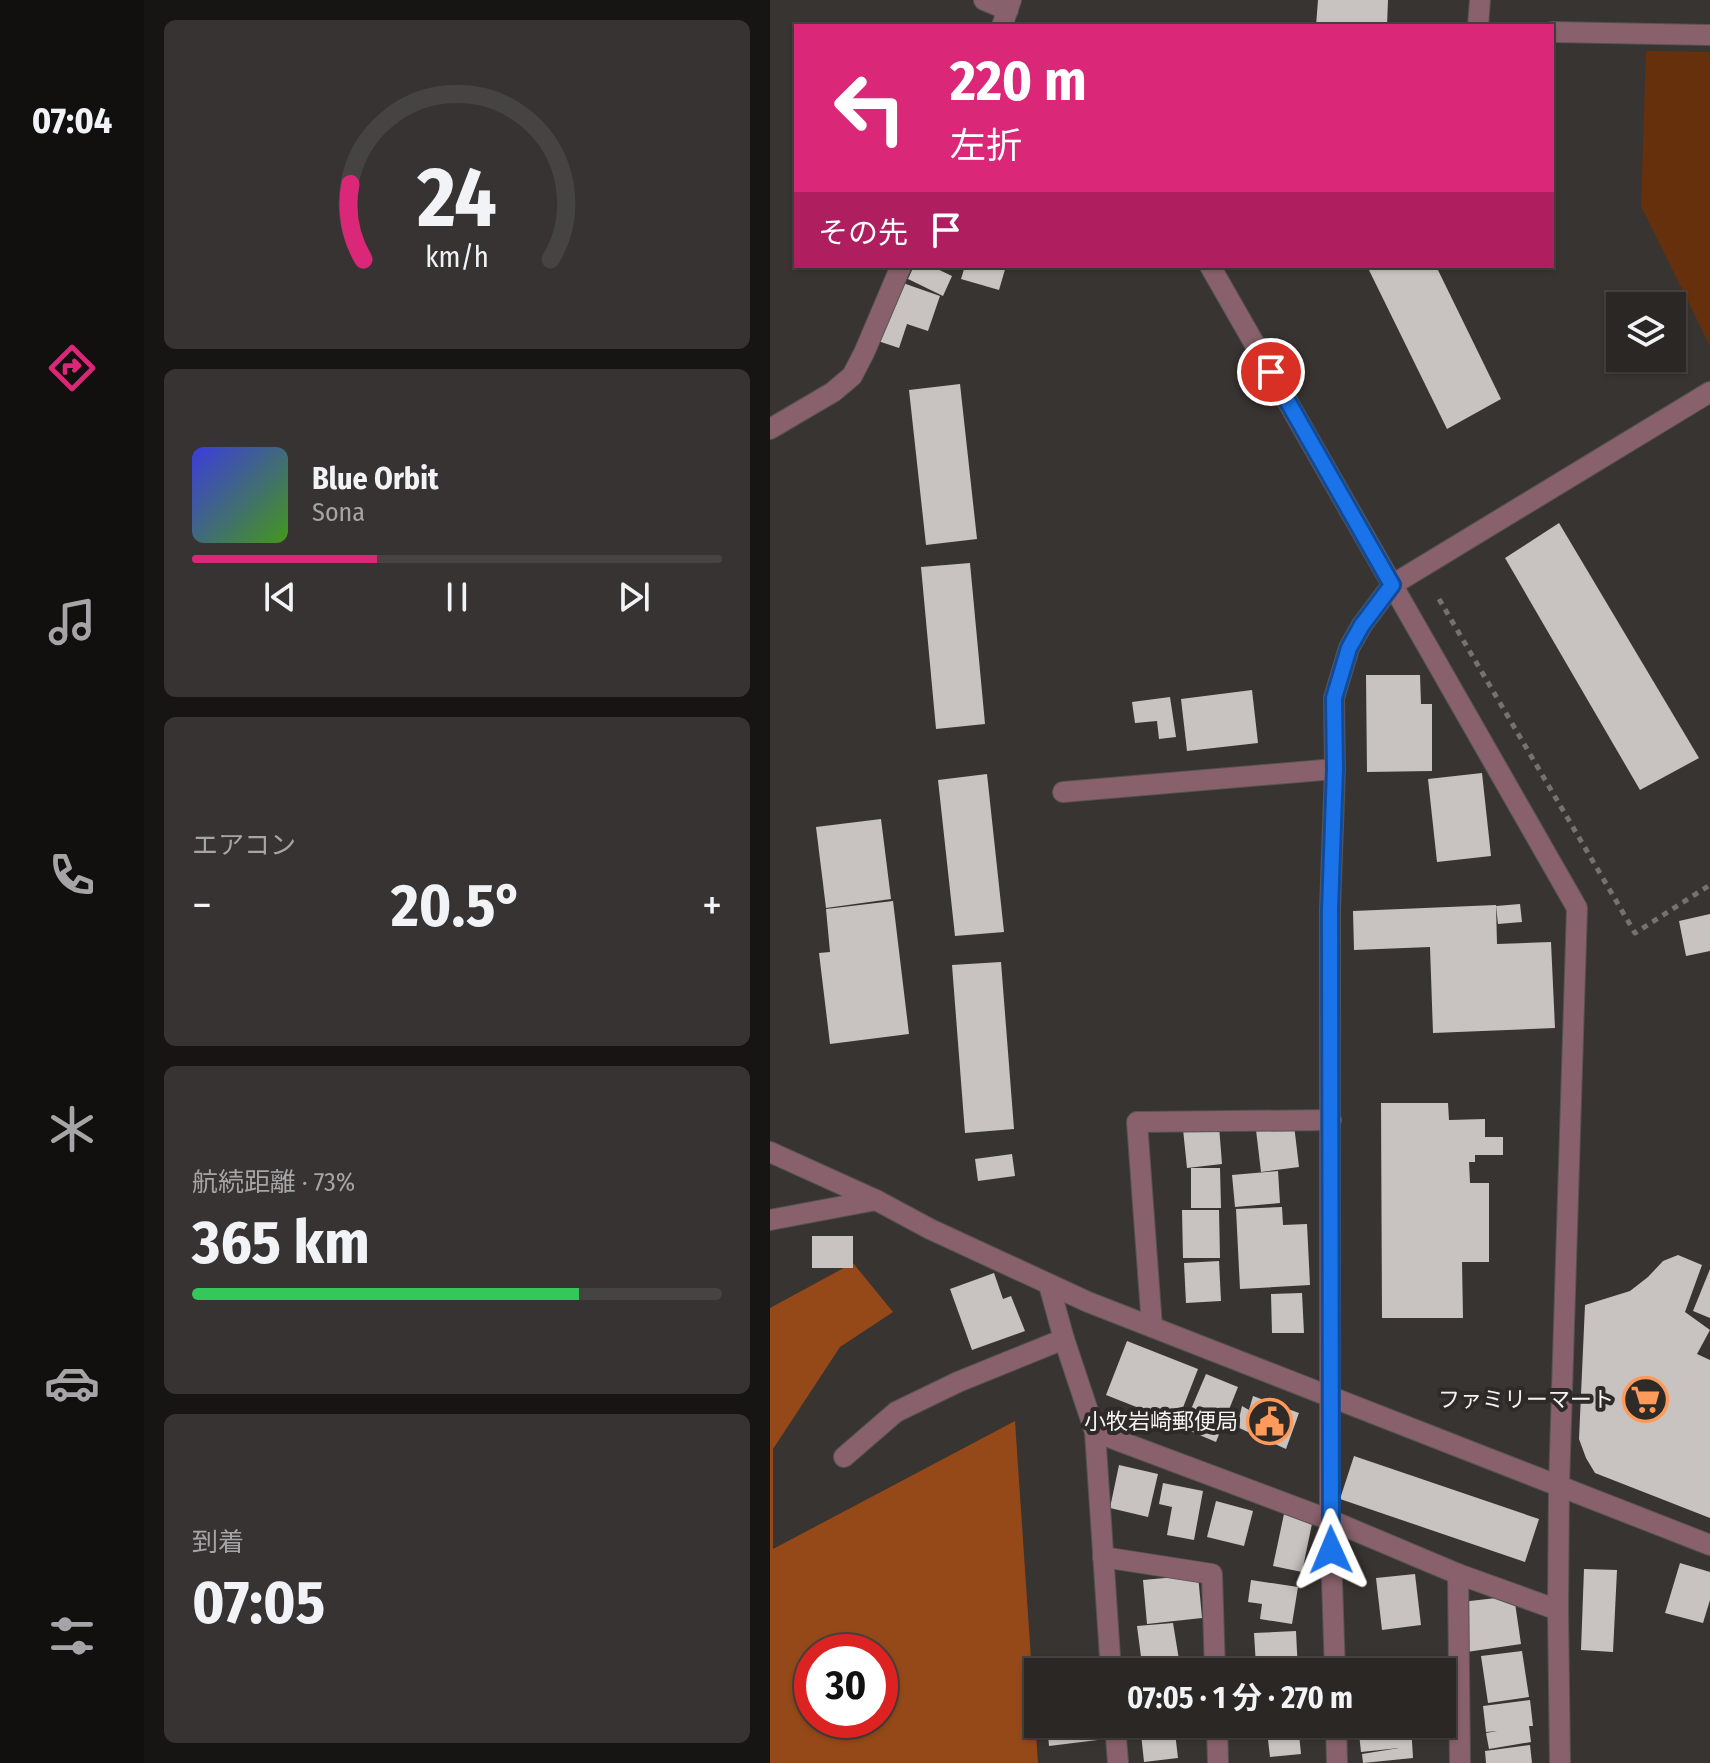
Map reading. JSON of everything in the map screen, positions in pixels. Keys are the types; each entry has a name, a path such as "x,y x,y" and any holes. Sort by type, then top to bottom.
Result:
{"street":[{"path":"984,0 1007,12"},
{"path":"1478,24 1480,0"},
{"path":"1554,32 1710,35"},
{"path":"770,429 833,392 852,376 900,268"},
{"path":"1211,268 1577,908 1559,1486 1560,1763"},
{"path":"1335,1658 1330,1520 1330,909 1334,698 1349,648 1392,585 1710,392"},
{"path":"1063,792 1335,769"},
{"path":"1152,1327 1137,1122 1331,1120"},
{"path":"770,1152 1049,1285 1710,1545"},
{"path":"770,1220 876,1200"},
{"path":"1049,1285 1095,1432 1110,1658"},
{"path":"844,1457 896,1412 958,1382 1064,1339"},
{"path":"1095,1432 1558,1610"},
{"path":"1103,1557 1212,1574 1215,1658"},
{"path":"1458,1574 1460,1763"},
{"path":"1116,1738 1118,1763"},
{"path":"1217,1738 1218,1763"},
{"path":"1336,1738 1337,1763"}],"path":[{"path":"1439,599 1635,933 1710,885"}],"shaded area":[{"path":"1646,51 1710,52 1710,346 1641,206"},
{"path":"853,1263 893,1312 840,1347 773,1449 773,1549 1015,1421 1031,1658 1024,1658 1024,1738 1036,1738 1038,1763 770,1763 770,1308"}],"building":[{"path":"1318,0 1388,0 1387,24 1316,24"},
{"path":"913,268 935,268 952,276 943,296 908,279"},
{"path":"964,268 1005,268 999,290 961,279"},
{"path":"1368,268 1437,268 1501,399 1447,429"},
{"path":"903,283 940,296 928,331 907,324 899,348 875,340 887,303 896,305"},
{"path":"960,384 977,539 926,545 909,390"},
{"path":"1559,523 1699,758 1640,790 1505,558"},
{"path":"970,563 985,724 936,729 921,567"},
{"path":"1366,675 1420,675 1421,704 1432,704 1432,771 1367,772"},
{"path":"1252,690 1258,743 1187,751 1181,699"},
{"path":"1170,697 1176,737 1159,739 1157,721 1135,723 1132,702"},
{"path":"1482,773 1491,856 1437,862 1428,779"},
{"path":"987,774 1004,932 955,936 938,780"},
{"path":"881,819 891,899 826,908 816,827"},
{"path":"893,901 909,1034 830,1044 819,953 830,952 826,909"},
{"path":"1520,904 1522,922 1498,924 1496,906"},
{"path":"1496,905 1497,944 1551,942 1555,1028 1433,1033 1430,947 1354,950 1353,911"},
{"path":"1710,914 1710,951 1686,956 1679,921"},
{"path":"1001,962 1014,1129 965,1133 952,965"},
{"path":"1381,1103 1448,1103 1449,1120 1485,1119 1485,1137 1503,1137 1503,1155 1475,1155 1475,1162 1469,1162 1470,1183 1489,1183 1489,1262 1462,1262 1463,1318 1382,1318"},
{"path":"1294,1125 1299,1167 1261,1172 1256,1130"},
{"path":"1219,1126 1222,1164 1187,1168 1183,1129"},
{"path":"1012,1154 1015,1176 978,1181 975,1159"},
{"path":"1191,1168 1220,1168 1221,1208 1191,1208"},
{"path":"1278,1171 1280,1203 1235,1207 1232,1175"},
{"path":"1282,1207 1283,1225 1307,1224 1310,1285 1240,1289 1236,1209"},
{"path":"1182,1210 1219,1210 1220,1258 1183,1258"},
{"path":"812,1236 853,1236 853,1268 812,1268"},
{"name":"ファミリーマート","path":"1678,1255 1702,1265 1685,1312 1710,1330 1697,1354 1710,1360 1710,1518 1595,1473 1579,1439 1585,1305 1630,1291 1663,1261"},
{"path":"1219,1261 1221,1301 1186,1303 1184,1263"},
{"path":"1710,1269 1710,1318 1693,1311"},
{"path":"994,1273 1003,1299 1011,1296 1025,1331 972,1350 950,1289"},
{"path":"1302,1293 1304,1333 1272,1333 1271,1294"},
{"path":"1127,1341 1198,1369 1177,1423 1106,1395"},
{"path":"1206,1374 1238,1387 1216,1442 1183,1428"},
{"path":"1253,1396 1299,1413 1286,1449 1237,1427 1242,1406 1249,1410"},
{"path":"1354,1456 1539,1519 1525,1562 1340,1499"},
{"path":"1119,1465 1158,1474 1148,1517 1110,1508"},
{"path":"1163,1483 1203,1491 1194,1540 1167,1535 1172,1507 1159,1504"},
{"path":"1216,1501 1253,1511 1244,1546 1207,1537"},
{"path":"1284,1514 1313,1519 1302,1572 1273,1566"},
{"path":"1680,1563 1710,1572 1710,1600 1703,1623 1665,1613"},
{"path":"1584,1569 1617,1570 1613,1652 1581,1650"},
{"path":"1415,1574 1421,1625 1382,1630 1376,1578"},
{"path":"1198,1575 1202,1618 1147,1624 1143,1580"},
{"path":"1251,1580 1298,1587 1292,1624 1260,1619 1262,1604 1248,1602"},
{"path":"1514,1596 1521,1644 1460,1653 1461,1602"},
{"path":"1173,1623 1179,1658 1141,1658 1137,1626"},
{"path":"1296,1631 1297,1658 1256,1658 1254,1633"},
{"path":"1522,1651 1529,1697 1488,1703 1481,1656"},
{"path":"1530,1700 1531,1742 1489,1749 1486,1733 1497,1731 1486,1732 1483,1706"},
{"path":"1048,1738 1098,1738 1098,1740 1049,1746"},
{"path":"1141,1738 1176,1738 1178,1758 1144,1762"},
{"path":"1268,1738 1299,1738 1301,1754 1270,1757"},
{"path":"1360,1738 1412,1738 1413,1758 1363,1763 1362,1754 1399,1748 1361,1752"},
{"path":"1530,1745 1532,1763 1486,1763 1485,1751"}],"place":[{"name":"ファミリーマート","path":"1645,1399"},
{"name":"小牧岩崎郵便局","path":"1269,1421"}],"route":[{"path":"1271,372 1392,585 1349,648 1334,698 1330,909 1331,1550"}]}
